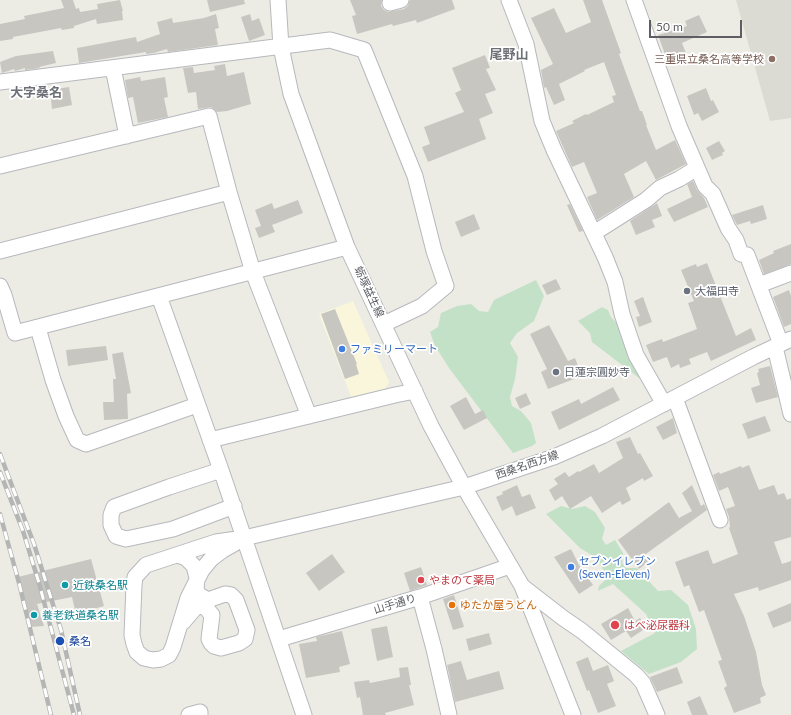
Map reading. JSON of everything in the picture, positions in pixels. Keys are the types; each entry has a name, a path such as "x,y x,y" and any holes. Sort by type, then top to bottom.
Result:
{"street":[{"name":"蛎塚益生線","path":"278,0 281,47 291,94 347,247 416,391 431,426 522,586"},
{"path":"509,0 526,44 542,121 615,282 622,314 636,355 669,401 720,520"},
{"path":"634,0 679,126 697,168 705,186 712,194 728,228 736,240 741,254 747,254 782,343 791,414"},
{"path":"0,82 330,40 364,50 415,176 434,251 446,286 422,306 384,324"},
{"path":"113,68 127,136"},
{"path":"0,166 209,116 229,192 253,272 309,416"},
{"path":"594,233 646,200 660,188 697,168"},
{"path":"0,251 229,192"},
{"path":"0,286 15,334 347,247"},
{"path":"759,285 791,273"},
{"path":"160,296 197,405 234,506 304,715"},
{"path":"38,328 53,380 66,416 77,440 86,444 197,405"},
{"name":"西桑名西方線","path":"244,538 464,486 567,452 782,343"},
{"path":"210,440 416,391"},
{"path":"221,470 114,507 111,515 111,525 116,536 126,539 173,529 234,506"},
{"path":"244,538 211,559 197,578 188,598 173,647 169,655 162,659 153,660 144,658 137,652 132,635 135,577 146,565 216,542 244,538"},
{"path":"177,555 186,558 194,566 197,578 196,589 198,596 208,600 225,594 231,595 236,600 247,630 245,639 238,643 221,648 214,646 209,639 212,615 206,608 200,606 195,608 180,626"},
{"name":"山手通り","path":"279,639 420,597 510,566"},
{"path":"522,586 573,715"},
{"path":"522,586 582,631 636,675 643,683 657,715"},
{"path":"420,597 449,715"}],"shaded area":[{"name":"三重県立桑名高等学校","path":"736,0 791,0 791,118 770,121"},
{"path":"353,301 389,382 384,390 352,399 319,314"}],"green space":[{"path":"536,280 544,296 534,321 517,333 510,343 518,357 515,379 510,397 512,406 521,411 531,423 536,443 513,453 449,368 435,346 430,332 438,327 441,313 457,306 471,304 479,311 488,312 494,300"},
{"path":"602,307 608,310 611,317 619,326 640,374 639,378 592,342 590,333 578,321"},
{"path":"561,506 572,509 585,506 595,512 605,528 602,539 606,545 615,540 623,553 622,563 626,568 637,568 658,591 671,590 688,605 696,629 697,649 681,662 649,674 621,651 655,633 646,614 613,584 598,591 599,586 607,578 598,559 580,548 546,514"}],"building":[{"path":"61,0 73,0 76,9 79,8 80,12 98,9 97,4 120,0 123,11 123,20 97,24 96,19 74,26 74,28 62,30 61,28 13,37 13,39 0,41 0,24 25,19 24,16 64,8"},
{"path":"207,0 244,0 245,4 210,12"},
{"path":"350,0 382,0 381,6 388,12 404,9 408,6 410,0 452,0 455,9 417,23 416,20 393,26 392,24 357,34 352,16 356,15"},
{"path":"583,0 602,0 621,53 619,54 656,150 675,140 686,164 656,180 646,161 624,174 634,197 597,220 587,197 597,193 584,162 572,167 556,131 574,123 572,121 586,114 587,115 614,102 612,96 616,95 604,62 584,70 585,71 559,84 565,100 554,105 546,87 544,88 541,70 553,64 531,18 554,8 566,33 591,22"},
{"path":"216,14 219,28 215,29 218,45 168,52 167,49 154,53 146,54 146,52 79,63 77,48 136,37 137,42 160,34 157,22 172,18 173,23 204,18"},
{"path":"250,14 252,21 259,18 265,35 249,41 241,17"},
{"path":"699,15 707,32 682,43 686,53 667,60 658,35 687,26 685,21"},
{"path":"53,51 56,63 39,67 40,68 25,70 25,68 15,71 14,69 2,73 0,62 16,56"},
{"path":"485,55 490,68 486,69 496,90 485,94 493,113 479,119 486,139 428,162 422,147 430,144 424,127 464,112 455,93 461,90 452,68"},
{"path":"225,64 227,76 244,72 251,104 227,111 217,112 211,107 198,109 196,92 188,93 183,68 193,67 194,73 215,70 214,66"},
{"path":"140,77 141,81 165,77 168,97 164,98 168,117 138,123 133,97 128,98 125,80"},
{"path":"69,87 72,105 52,109 51,99 57,98 56,89"},
{"path":"706,88 711,101 713,100 719,112 702,121 698,113 694,115 687,96"},
{"path":"719,141 725,151 722,153 723,155 712,160 706,148"},
{"path":"693,181 708,207 674,222 667,209 692,197 687,184"},
{"path":"298,200 303,213 272,225 275,232 259,238 255,228 261,226 255,210 272,203 274,209"},
{"path":"657,203 662,216 652,220 655,227 636,235 630,221"},
{"path":"570,204 583,231 579,232 567,205"},
{"path":"763,205 767,219 751,224 750,221 737,225 732,215"},
{"path":"474,214 480,229 461,237 455,222"},
{"path":"791,244 791,264 764,274 759,260 774,253 773,251"},
{"path":"707,263 736,336 751,328 756,340 711,361 707,352 689,359 691,364 680,368 679,364 671,368 667,357 653,362 646,345 662,339 663,342 697,329 688,303 694,301 681,270 696,264 697,267"},
{"path":"556,279 561,289 547,295 542,285"},
{"path":"789,290 791,296 791,324 784,327 773,297"},
{"path":"643,297 652,322 639,327 636,317 640,316 634,301"},
{"name":"ファミリーマート","path":"335,309 357,364 359,374 345,379 321,314"},
{"path":"549,325 568,361 575,358 582,376 548,389 541,372 547,369 530,334"},
{"path":"106,346 108,360 68,366 66,350"},
{"path":"123,352 131,393 127,394 128,419 104,420 103,402 114,402 113,379 116,379 112,354"},
{"path":"770,366 778,397 756,403 751,388 760,385 757,373 759,372 758,369"},
{"path":"613,387 620,400 559,430 551,412 579,399 581,404"},
{"path":"526,393 531,404 520,409 515,398"},
{"path":"466,397 475,414 483,410 487,418 464,430 450,406"},
{"path":"765,416 771,431 748,439 742,424"},
{"path":"673,418 677,433 663,440 656,427"},
{"path":"630,437 638,454 640,453 653,476 644,481 643,478 626,488 631,500 622,505 620,501 602,513 591,496 570,509 562,496 555,501 549,490 558,484 554,479 565,472 569,477 594,464 599,473 623,458 616,442"},
{"path":"749,465 759,490 774,485 778,495 784,493 787,500 791,498 791,537 774,542 782,564 791,561 791,580 759,591 758,587 734,594 744,616 756,652 762,685 766,695 760,698 761,703 734,713 724,688 727,686 718,661 722,660 704,610 699,612 689,585 684,587 675,562 708,550 713,564 738,554 729,528 729,517 726,509 735,506 728,487 719,491 713,475 719,472 720,474 741,466 742,468"},
{"path":"517,485 522,497 530,494 536,508 516,516 512,506 502,511 496,497 503,494 502,492"},
{"path":"692,485 701,506 704,504 707,510 643,556 648,562 639,569 618,540 669,502 679,518 692,511 682,493"},
{"path":"571,549 579,565 593,585 579,594 554,557"},
{"path":"332,554 345,572 319,591 306,573"},
{"name":"近鉄桑名駅","path":"91,559 104,606 76,614 72,597 37,604 44,626 31,627 18,577"},
{"path":"421,567 427,585 410,591 404,573"},
{"path":"454,595 464,627 453,630 443,599"},
{"path":"791,603 791,621 773,628 767,613"},
{"path":"628,608 635,621 640,618 646,628 631,638 626,631 611,640 601,624"},
{"path":"387,626 393,657 377,661 371,629"},
{"path":"342,631 350,664 339,667 340,672 306,678 299,644 317,641 316,637"},
{"path":"489,633 492,644 469,651 466,639"},
{"path":"588,657 593,671 608,665 614,681 607,684 616,706 598,713 589,690 587,691 576,662"},
{"path":"461,661 467,680 499,671 504,689 455,702 447,665"},
{"path":"408,667 411,685 409,685 414,705 385,713 386,715 363,715 360,697 357,698 354,682 369,680 370,683 400,677 399,668"},
{"path":"677,667 683,683 657,692 650,677"},
{"path":"700,696 708,715 692,715 687,702"}],"railway":[{"path":"0,454 34,544 61,630 80,715"},
{"path":"0,472 23,531 39,583 74,715"},
{"path":"0,514 19,583 51,715"}],"place":[{"name":"三重県立桑名高等学校","path":"772,59"},
{"name":"大福田寺","path":"687,291"},
{"name":"ファミリーマート","path":"342,349"},
{"name":"日蓮宗圓妙寺","path":"556,372"},
{"name":"セブンイレブン (Seven-Eleven)","path":"571,567"},
{"name":"やまのて薬局","path":"421,580"},
{"name":"近鉄桑名駅","path":"65,585"},
{"name":"ゆたか屋うどん","path":"452,605"},
{"name":"養老鉄道桑名駅","path":"34,615"},
{"name":"はべ泌尿器科","path":"615,625"},
{"name":"桑名","path":"60,641"}],"district":[{"name":"尾野山","path":"509,55"},
{"name":"大字桑名","path":"36,93"}]}
